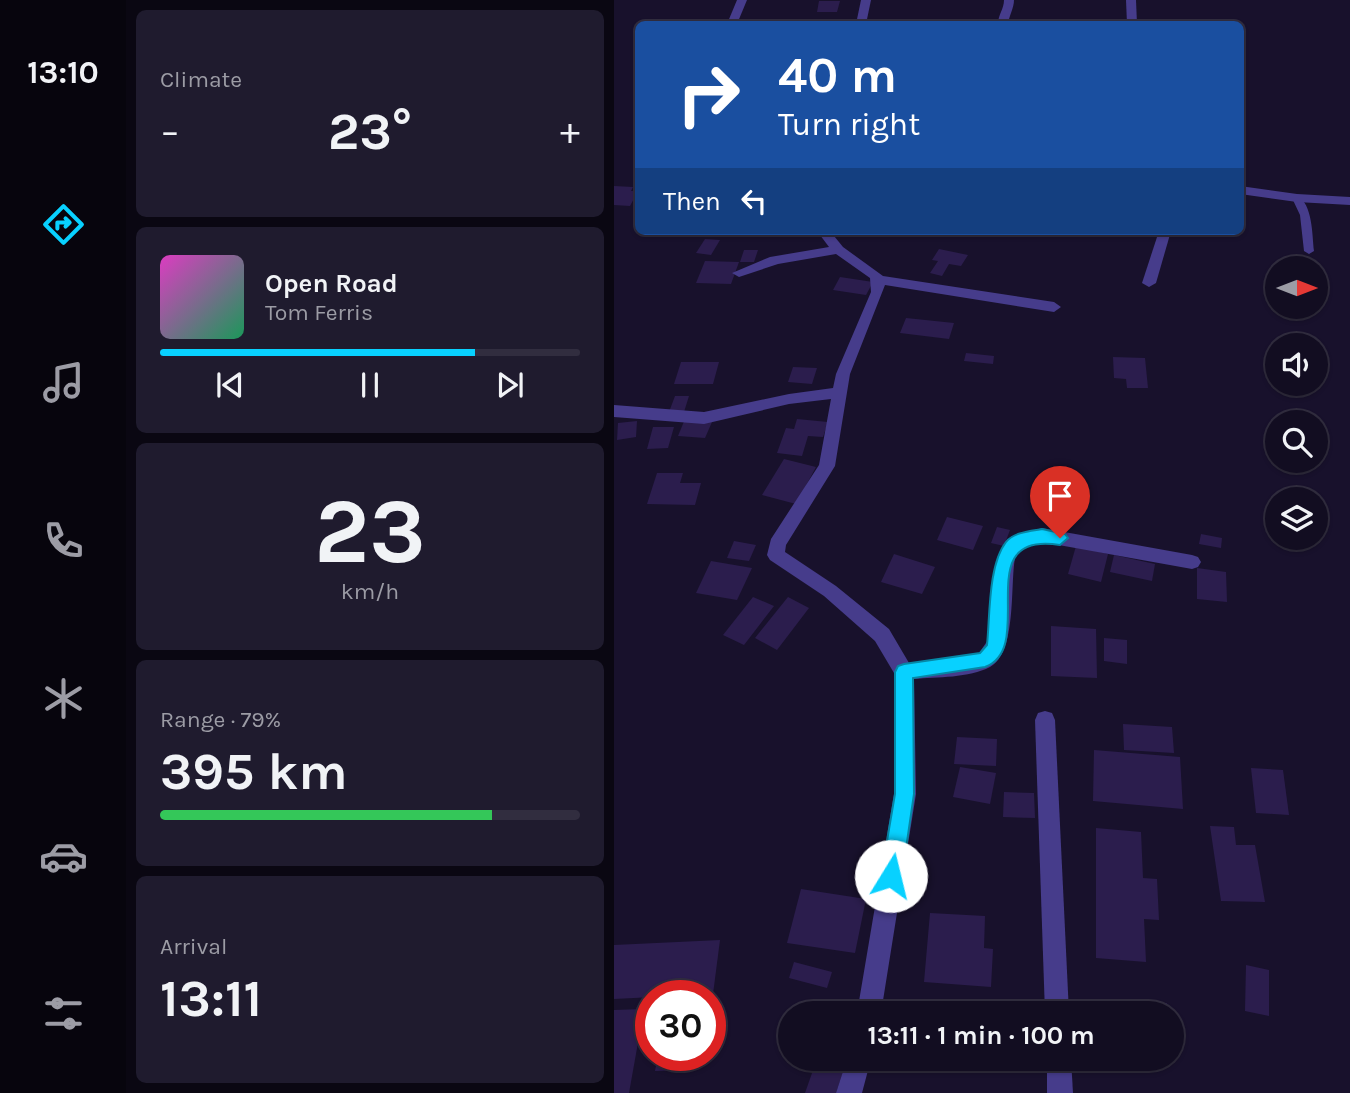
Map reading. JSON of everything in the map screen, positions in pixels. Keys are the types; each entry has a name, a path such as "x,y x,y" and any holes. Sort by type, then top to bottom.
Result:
{"street":[{"path":"733,21 742,0"},
{"path":"862,21 867,0"},
{"path":"1003,21 1009,0"},
{"path":"1131,0 1132,21"},
{"path":"1244,191 1297,198 1350,201"},
{"path":"826,235 838,250 879,280 1054,307"},
{"path":"1149,283 1164,235"},
{"path":"739,273 775,260 838,250"},
{"path":"871,1001 905,794 904,672 882,635 830,591 776,555 777,544 827,466 843,374 878,292 879,280"},
{"path":"614,411 704,418 789,399 839,393"},
{"path":"904,672 985,660 995,648 1003,568 1013,545 1027,538 1042,536 1192,562"},
{"path":"1045,720 1057,1001"},
{"path":"849,1093 855,1071"},
{"path":"1059,1071 1060,1093"}],"lane":[{"path":"1297,198 1305,215 1309,251"}],"building":[{"path":"819,1 840,1 837,12 817,12"},
{"path":"614,186 633,187 631,191 635,191 635,197 630,206 614,205"},
{"path":"705,239 720,240 711,255 696,253"},
{"path":"939,249 968,255 961,266 949,264 942,276 930,273 938,261 932,260"},
{"path":"744,250 758,250 754,262 740,262"},
{"path":"705,261 739,262 731,284 696,283"},
{"path":"840,277 873,282 866,295 833,290"},
{"path":"906,318 954,323 949,339 900,333"},
{"path":"966,353 994,356 993,364 964,361"},
{"path":"1113,357 1145,358 1148,388 1127,388 1126,379 1114,378"},
{"path":"681,362 719,362 713,384 674,384"},
{"path":"793,367 817,368 812,384 788,382"},
{"path":"675,396 689,396 684,412 669,412"},
{"path":"685,419 712,422 705,438 678,436"},
{"path":"797,419 828,422 823,437 808,436 802,456 777,453 786,428 794,429"},
{"path":"637,421 636,437 617,440 618,423"},
{"path":"653,427 674,427 668,448 647,449"},
{"path":"784,459 816,467 796,504 762,495"},
{"path":"657,473 683,473 680,483 701,483 695,505 647,504"},
{"path":"947,517 983,526 973,550 937,540"},
{"path":"997,527 1010,530 1004,546 991,543"},
{"path":"1201,534 1222,538 1221,548 1199,544"},
{"path":"734,541 756,545 749,561 727,558"},
{"path":"1076,546 1108,554 1101,582 1068,574"},
{"path":"894,554 935,567 922,594 881,582"},
{"path":"1114,555 1155,564 1152,581 1110,572"},
{"path":"711,561 752,568 737,600 696,593"},
{"path":"1197,568 1226,572 1227,602 1197,599"},
{"path":"753,597 774,606 744,645 723,635"},
{"path":"788,597 809,608 777,650 755,638"},
{"path":"1051,626 1096,629 1097,678 1051,676"},
{"path":"1104,638 1127,640 1127,664 1104,661"},
{"path":"1123,724 1172,727 1174,753 1124,750"},
{"path":"957,737 997,739 996,766 954,764"},
{"path":"1094,750 1180,757 1183,809 1093,801"},
{"path":"960,767 996,773 990,804 953,797"},
{"path":"1251,768 1283,770 1289,815 1256,813"},
{"path":"1004,792 1034,793 1035,818 1003,817"},
{"path":"1210,826 1234,827 1236,845 1255,845 1265,902 1221,901"},
{"path":"1096,828 1141,832 1143,878 1157,879 1159,920 1144,919 1146,962 1096,958"},
{"path":"801,889 866,899 855,953 787,943"},
{"path":"930,913 985,916 984,948 993,949 991,987 924,982"},
{"path":"720,940 715,980 635,980 635,998 614,999 614,945"},
{"path":"794,962 832,972 827,988 789,978"},
{"path":"1246,965 1269,970 1269,1016 1245,1011"},
{"path":"635,1009 635,1059 629,1093 614,1093 614,1010"},
{"path":"813,1071 843,1071 836,1093 805,1093"}],"route":[{"path":"891,876 905,794 904,672 985,660 995,648 1003,568 1013,545 1027,538 1060,538"}]}
